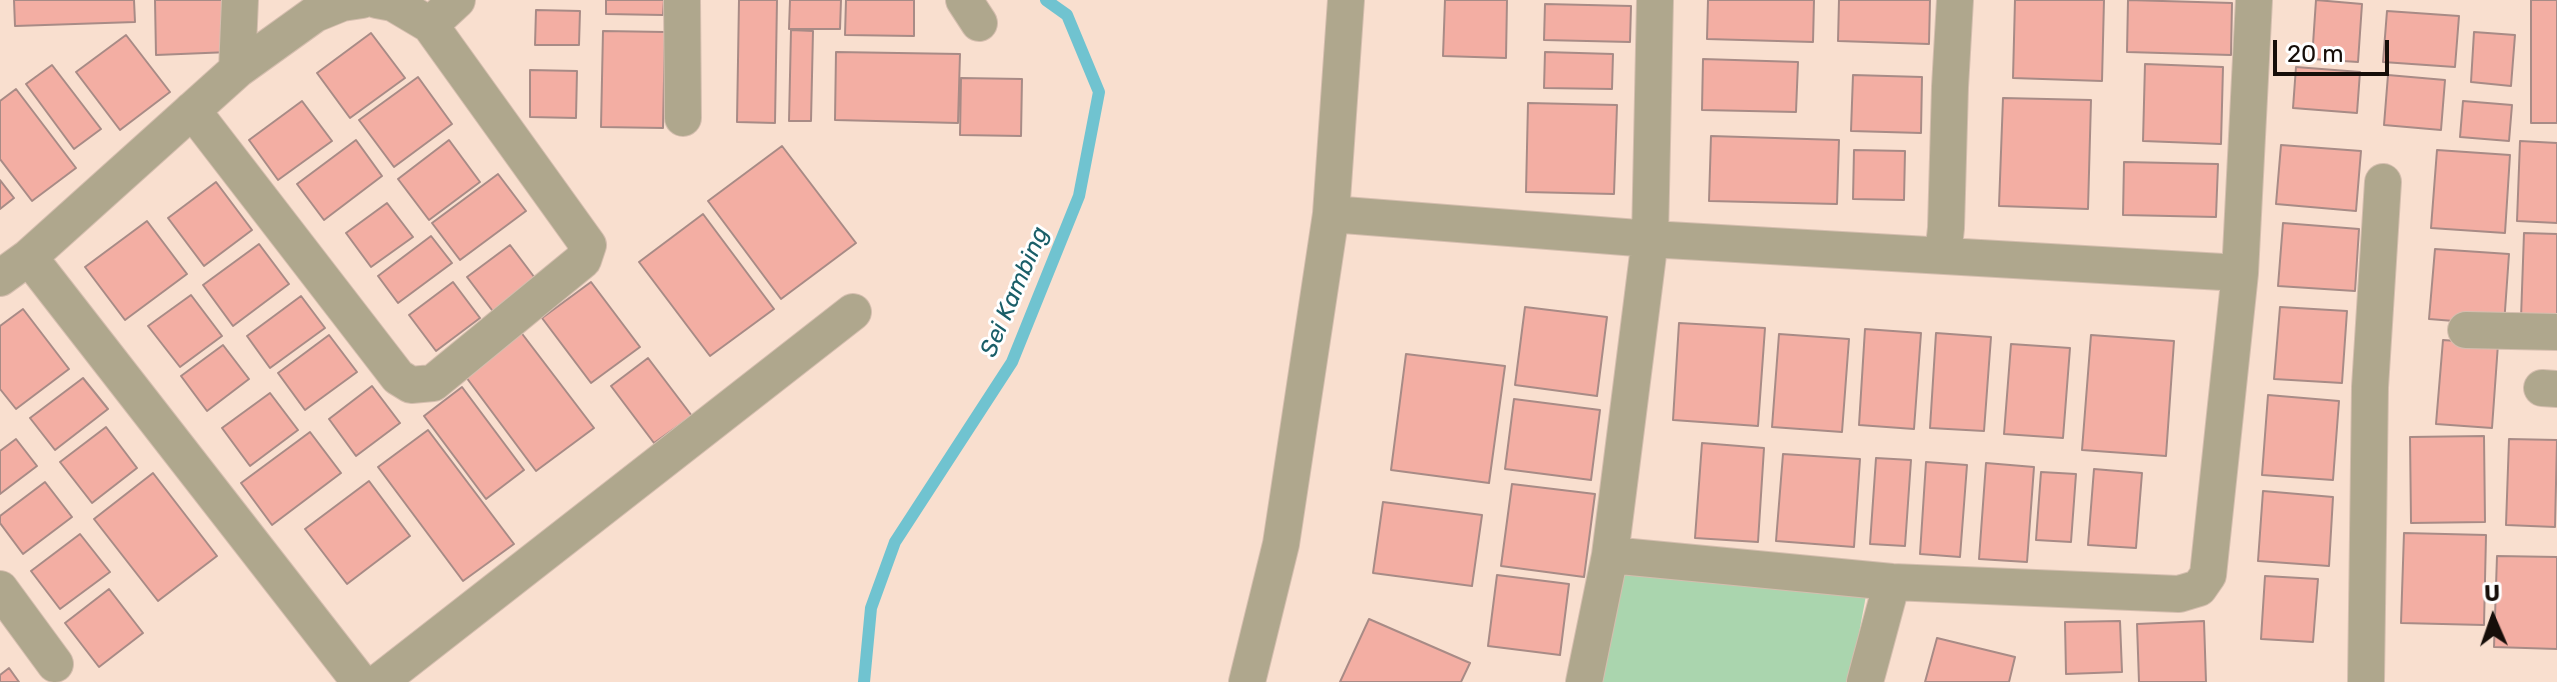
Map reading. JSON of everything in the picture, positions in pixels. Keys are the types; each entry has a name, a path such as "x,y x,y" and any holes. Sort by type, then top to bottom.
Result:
{"street":[{"path":"237,70 240,0"},
{"path":"0,278 29,257 237,70 315,14 342,3 362,0"},
{"path":"192,110 398,377 411,385 433,383 583,260 588,245 430,25 393,3 377,0"},
{"path":"430,25 457,0"},
{"path":"682,0 683,118"},
{"path":"1247,682 1281,544 1331,214 1346,0"},
{"path":"1584,682 1610,555 1650,239 1655,0"},
{"path":"1943,255 1955,0"},
{"path":"1610,555 1892,582 2179,594 2199,588 2208,575 2240,273 2254,0"},
{"path":"2366,682 2370,387 2383,182"},
{"path":"1331,214 1650,239 2240,273"},
{"path":"29,257 360,682"},
{"path":"379,682 853,312"},
{"path":"2466,330 2557,332"},
{"path":"1865,682 1892,582"},
{"path":"0,589 55,664"}],"green space":[{"path":"1611,565 1867,590 1850,682 1593,682"}],"building":[{"path":"14,0 134,0 135,22 15,26"},
{"path":"155,0 228,0 230,52 156,55"},
{"path":"606,0 664,0 663,15 606,14"},
{"path":"739,0 777,0 775,123 737,122"},
{"path":"790,0 841,0 840,29 789,29"},
{"path":"846,0 914,0 914,36 845,35"},
{"path":"1445,0 1507,0 1506,58 1443,56"},
{"path":"1708,0 1814,0 1813,42 1707,39"},
{"path":"1839,0 1930,0 1929,44 1838,41"},
{"path":"2015,0 2104,0 2102,81 2013,78"},
{"path":"2128,0 2232,3 2231,55 2127,52"},
{"path":"2316,0 2362,4 2358,62 2312,59"},
{"path":"2531,0 2557,0 2557,123 2531,123"},
{"path":"1545,4 1631,6 1630,42 1544,40"},
{"path":"536,10 580,11 579,45 535,45"},
{"path":"2387,11 2459,16 2455,67 2383,62"},
{"path":"791,30 813,31 811,121 789,121"},
{"path":"603,31 665,32 663,128 601,127"},
{"path":"2474,32 2515,35 2511,86 2471,82"},
{"path":"371,33 405,78 350,118 317,73"},
{"path":"126,35 170,92 120,130 76,72"},
{"path":"836,52 960,54 958,123 835,120"},
{"path":"1545,52 1613,54 1612,89 1544,88"},
{"path":"1703,59 1798,62 1796,112 1702,110"},
{"path":"2145,64 2223,67 2221,144 2143,141"},
{"path":"52,65 101,129 74,149 26,84"},
{"path":"2296,67 2360,72 2357,113 2293,108"},
{"path":"530,70 577,71 576,118 530,117"},
{"path":"1853,75 1922,77 1921,133 1851,131"},
{"path":"2388,75 2445,80 2441,130 2384,125"},
{"path":"418,77 452,124 394,167 359,120"},
{"path":"961,78 1022,79 1021,136 960,135"},
{"path":"16,89 76,168 32,201 0,159 0,101"},
{"path":"2003,98 2091,100 2088,209 1999,206"},
{"path":"302,101 332,141 278,180 249,140"},
{"path":"2463,101 2512,105 2509,141 2460,137"},
{"path":"1528,103 1617,105 1614,194 1526,192"},
{"path":"1711,136 1839,140 1837,204 1709,201"},
{"path":"356,140 382,176 324,220 297,184"},
{"path":"449,140 480,182 429,220 398,179"},
{"path":"2520,141 2557,143 2557,223 2517,221"},
{"path":"2281,145 2361,151 2356,211 2276,204"},
{"path":"782,146 856,243 781,299 708,201"},
{"path":"1854,150 1905,151 1904,200 1853,199"},
{"path":"2437,150 2510,155 2505,233 2431,228"},
{"path":"2124,162 2218,164 2216,217 2123,215"},
{"path":"498,174 526,211 460,260 432,223"},
{"path":"0,180 14,198 0,209"},
{"path":"216,182 252,230 204,266 168,218"},
{"path":"387,203 413,237 371,267 346,233"},
{"path":"703,214 774,309 710,356 639,262"},
{"path":"147,221 187,274 125,320 85,267"},
{"path":"2283,223 2359,229 2355,291 2278,286"},
{"path":"2524,233 2557,234 2557,320 2521,318"},
{"path":"431,236 452,263 398,303 378,276"},
{"path":"259,244 289,284 233,326 203,285"},
{"path":"510,245 544,290 501,322 467,277"},
{"path":"2435,249 2509,254 2504,325 2429,319"},
{"path":"453,282 480,318 436,351 409,315"},
{"path":"591,282 640,347 591,383 542,318"},
{"path":"191,295 222,336 180,367 148,326"},
{"path":"301,296 325,328 270,368 247,336"},
{"path":"1525,307 1607,317 1597,396 1515,385"},
{"path":"2280,307 2347,311 2342,383 2274,379"},
{"path":"23,309 69,369 16,409 0,389 0,326"},
{"path":"1679,323 1765,328 1758,426 1673,420"},
{"path":"1865,329 1921,333 1914,429 1859,425"},
{"path":"520,331 594,428 536,471 463,373"},
{"path":"1936,333 1991,337 1984,431 1930,428"},
{"path":"1779,334 1849,339 1842,432 1772,427"},
{"path":"329,335 357,372 305,410 278,373"},
{"path":"2091,335 2174,341 2166,456 2082,450"},
{"path":"2443,340 2498,344 2492,428 2436,424"},
{"path":"2011,344 2070,348 2063,438 2004,434"},
{"path":"223,345 249,379 207,411 181,376"},
{"path":"1406,354 1505,366 1489,483 1391,470"},
{"path":"648,358 692,416 654,443 611,386"},
{"path":"83,378 108,409 55,450 30,418"},
{"path":"372,386 400,423 356,456 329,419"},
{"path":"462,387 524,470 486,499 424,416"},
{"path":"270,393 298,430 250,466 222,428"},
{"path":"2268,395 2339,401 2333,480 2262,475"},
{"path":"1514,399 1600,410 1591,480 1505,469"},
{"path":"106,427 137,468 92,503 60,462"},
{"path":"428,430 514,544 463,581 378,467"},
{"path":"310,432 341,473 272,525 241,483"},
{"path":"2484,436 2485,522 2411,523 2410,437"},
{"path":"16,439 37,466 0,494 0,451"},
{"path":"2509,439 2557,440 2555,527 2506,525"},
{"path":"1702,443 1764,448 1758,542 1695,538"},
{"path":"1783,454 1860,459 1854,547 1776,541"},
{"path":"1876,458 1911,460 1905,546 1870,544"},
{"path":"1926,462 1967,465 1960,557 1920,554"},
{"path":"1986,463 2034,467 2027,562 1979,559"},
{"path":"2094,469 2142,473 2136,548 2088,545"},
{"path":"2041,472 2076,474 2071,542 2036,540"},
{"path":"153,473 217,556 158,601 94,519"},
{"path":"369,481 410,536 347,584 305,529"},
{"path":"45,482 72,517 23,554 0,523 0,516"},
{"path":"1512,484 1595,494 1584,577 1501,566"},
{"path":"2263,491 2333,497 2329,566 2258,561"},
{"path":"1383,502 1482,515 1472,586 1373,573"},
{"path":"2404,533 2486,535 2484,625 2401,623"},
{"path":"80,534 110,572 60,609 31,571"},
{"path":"2497,556 2557,557 2557,649 2494,647"},
{"path":"1497,575 1569,584 1560,655 1488,646"},
{"path":"2265,576 2318,579 2313,642 2261,639"},
{"path":"109,589 143,633 99,667 65,623"},
{"path":"1369,619 1470,663 1461,682 1340,682"},
{"path":"2120,621 2122,672 2066,674 2065,622"},
{"path":"2204,621 2206,682 2139,682 2137,624"},
{"path":"1937,638 2015,657 2009,682 1925,682"},
{"path":"9,668 19,682 0,682 0,675"}],"waterway":[{"name":"Sei Kambing","path":"864,682 871,608 895,542 1012,362 1079,196 1099,92 1067,15 1046,0"}]}
